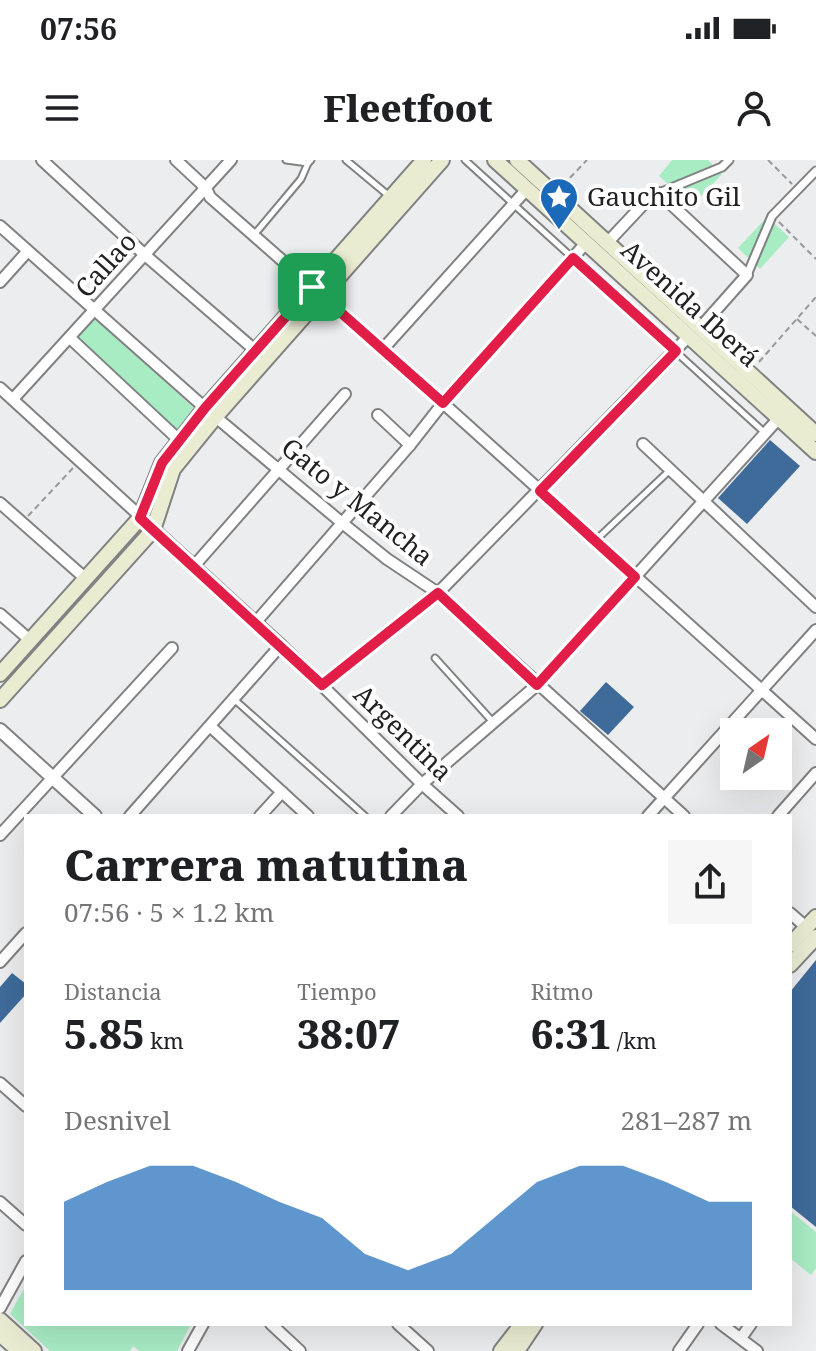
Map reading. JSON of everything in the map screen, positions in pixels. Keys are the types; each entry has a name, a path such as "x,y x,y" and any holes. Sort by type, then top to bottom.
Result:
{"main road":[{"path":"0,700 153,530 173,469 211,412 256,351 318,292 391,197 424,160"},
{"path":"0,674 140,518 162,463 180,441 211,412 442,160"},
{"name":"Avenida Iberá","path":"495,160 586,243 749,373 816,434"},
{"name":"Avenida Iberá","path":"517,160 607,243 816,452"},
{"path":"792,943 813,927"},
{"path":"792,962 813,927"},
{"path":"0,1320 34,1351"},
{"path":"507,1350 521,1326"},
{"path":"507,1350 533,1326"},
{"path":"0,1334 19,1351"}],"street":[{"path":"42,160 256,351"},
{"path":"176,160 206,188 210,197 253,236 816,739"},
{"name":"Callao","path":"13,399 231,160"},
{"path":"607,243 652,195 722,167 729,160"},
{"path":"322,685 438,593 676,351 747,275 772,216 816,171"},
{"path":"383,349 527,189"},
{"path":"659,193 747,275"},
{"name":"Gato y Mancha","path":"0,226 94,311 341,522 387,559 438,593 682,814"},
{"path":"256,622 443,403 586,243"},
{"path":"0,282 27,252"},
{"path":"70,338 180,441"},
{"name":"Argentina","path":"0,388 281,645 456,814"},
{"path":"194,566 345,394"},
{"path":"378,415 410,445"},
{"path":"393,814 422,784 537,685 779,418"},
{"path":"643,444 816,607"},
{"path":"0,503 86,579"},
{"path":"0,614 31,641"},
{"path":"650,814 816,630"},
{"path":"132,814 281,645"},
{"path":"0,835 172,648"},
{"path":"211,727 306,814"},
{"path":"0,730 93,814"},
{"path":"780,814 816,773"},
{"path":"262,814 282,792"},
{"path":"792,914 813,927"},
{"path":"0,962 24,935"},
{"path":"0,1083 24,1104"},
{"path":"0,1202 24,1223"},
{"path":"0,1308 24,1265"},
{"path":"188,1351 202,1326"},
{"path":"273,1326 300,1351"},
{"path":"400,1326 428,1351"},
{"path":"679,1351 697,1326"},
{"path":"723,1326 757,1351"}],"lane":[{"path":"253,236 301,179 310,162 286,160"},
{"path":"346,160 391,197"},
{"path":"465,160 765,433"},
{"path":"595,541 671,469"},
{"path":"435,658 493,722"},
{"path":"235,700 363,814"}],"path":[{"path":"554,194 587,160"},
{"path":"768,160 798,190"},
{"path":"772,216 816,259"},
{"path":"749,373 816,297"},
{"path":"797,319 816,336"},
{"path":"22,523 79,461"}],"green space":[{"path":"672,160 708,160 722,174 692,206 659,176"},
{"path":"767,217 789,237 760,269 738,248"},
{"path":"95,318 197,411 179,432 77,339"},
{"path":"792,1213 816,1232 816,1268 811,1275 792,1260"},
{"path":"24,1289 24,1326 190,1326 177,1351 139,1351 133,1346 130,1351 50,1351 10,1314"}],"building":[{"path":"770,440 800,466 747,524 718,498"},
{"path":"606,682 634,707 608,735 580,711"},
{"path":"816,960 816,1227 792,1208 792,990"},
{"path":"12,973 24,982 24,996 0,1023 0,987"}],"place":[{"name":"Gauchito Gil","path":"559,231"}],"route":[{"path":"573,258 676,351 540,491 635,577 537,685 438,593 322,685 140,518 162,463 205,408 312,287 443,403 573,258"}]}
